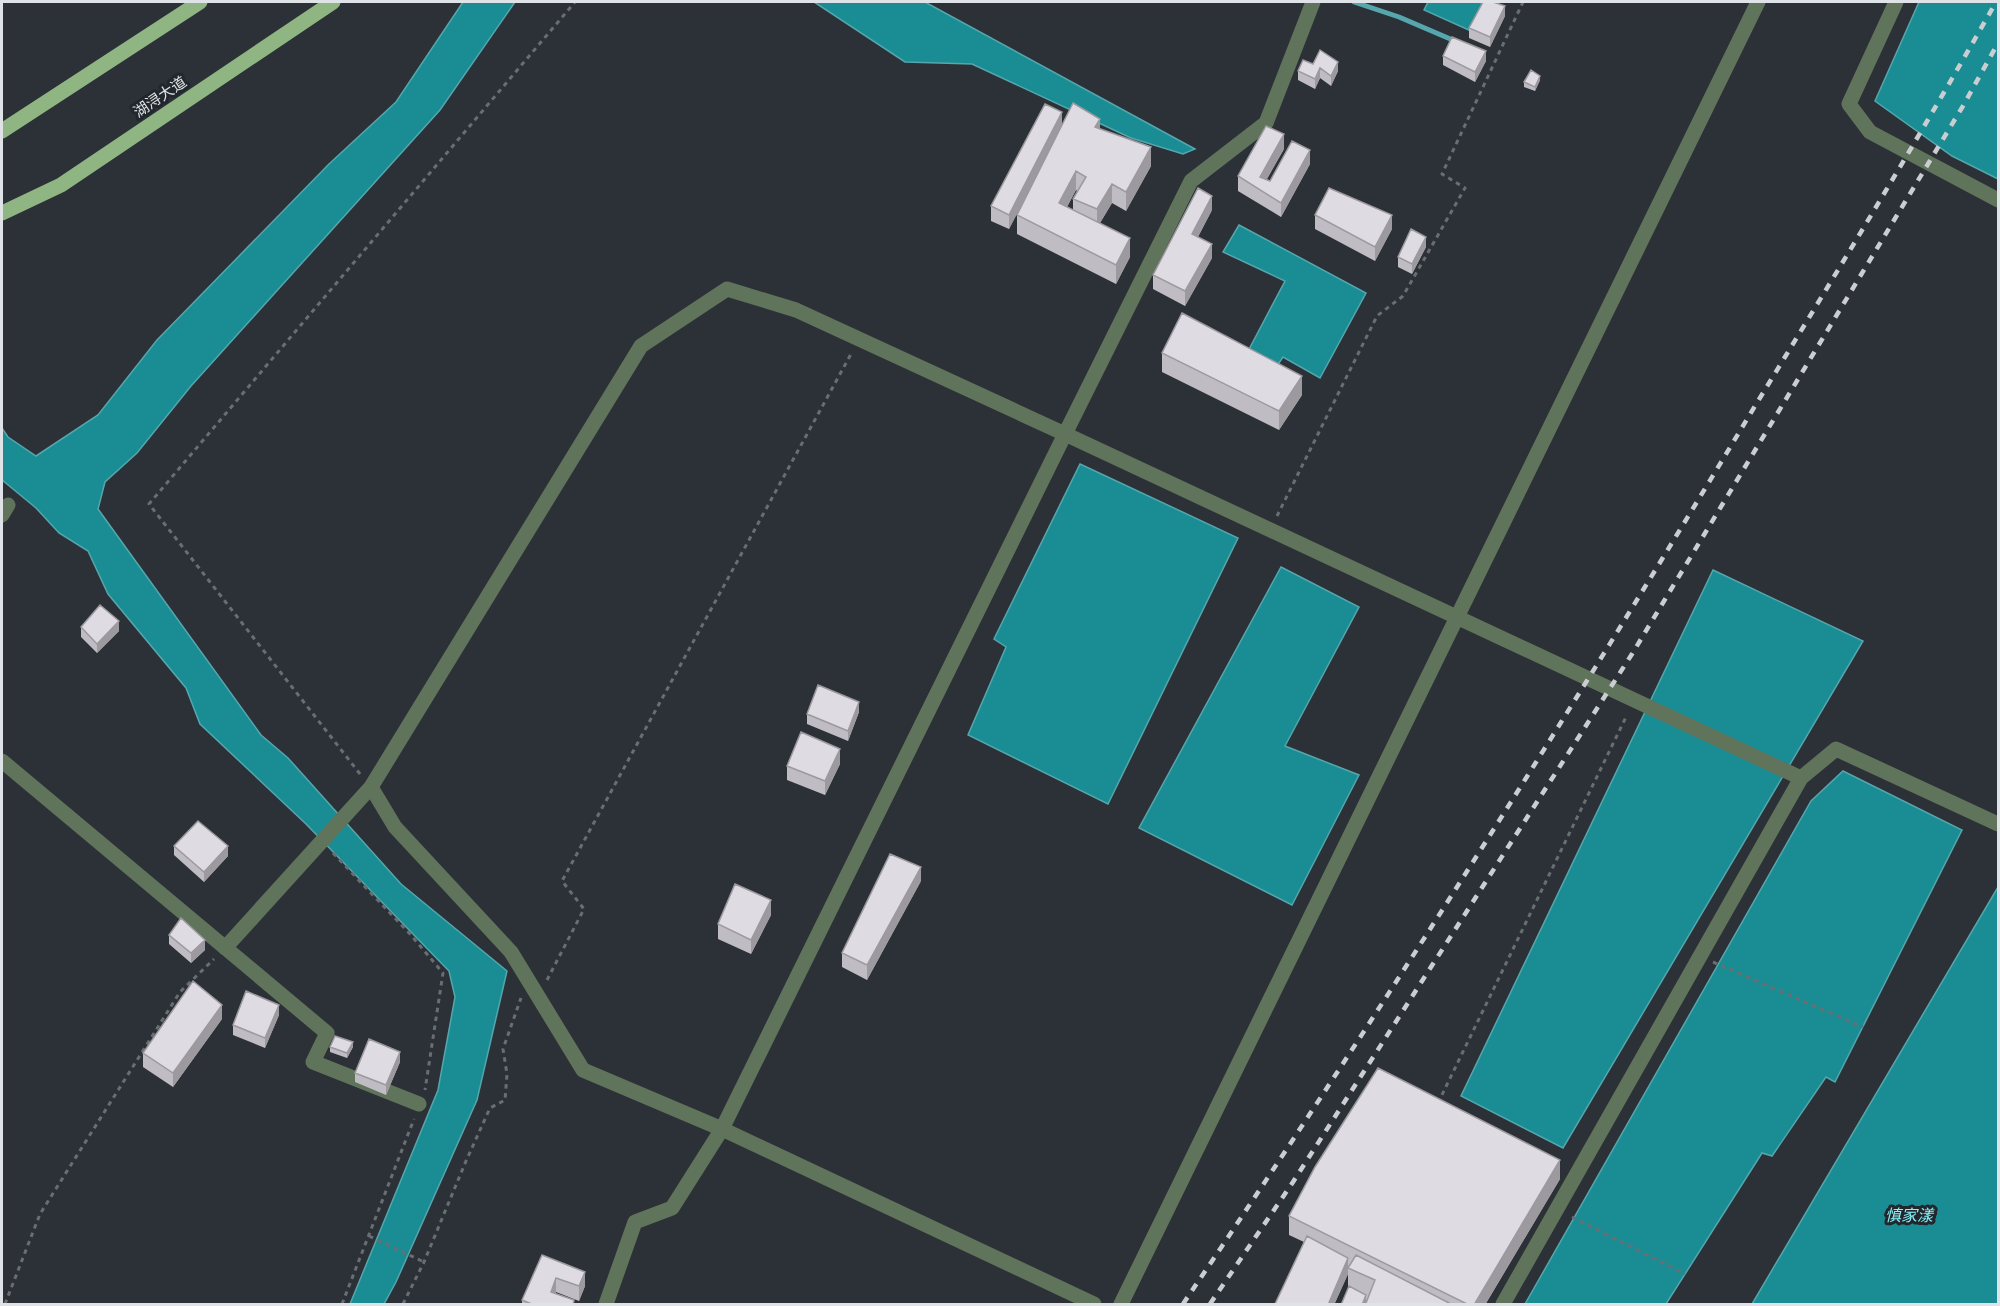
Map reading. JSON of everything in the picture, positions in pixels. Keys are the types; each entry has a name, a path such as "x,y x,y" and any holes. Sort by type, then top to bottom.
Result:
{"main road":[{"path":"2,131 200,2"},
{"name":"湖浔大道","path":"2,213 60,185 333,2"}],"street":[{"path":"606,1305 635,1222 672,1208 722,1129 1191,181 1266,123 1313,2"},
{"path":"1121,1305 1758,2"},
{"path":"1896,2 1849,104 1870,132 1998,200"},
{"path":"225,948 371,787 641,346 727,289 796,310 1802,778"},
{"path":"1503,1305 1802,778 1836,749 1998,825"},
{"path":"2,761 327,1033 313,1062 419,1104"},
{"path":"371,787 395,827 511,952 583,1070 722,1129 1094,1305"}],"path":[{"path":"371,787 149,504 575,2"},
{"path":"1270,530 1377,316 1403,296 1465,188 1442,174 1523,2"},
{"path":"538,996 584,909 562,881 859,339"},
{"path":"1435,1108 1635,700"},
{"path":"322,841 410,934 443,973 426,1086 342,1305"},
{"path":"5,1305 40,1214 180,992 225,948"},
{"path":"1700,957 1863,1027"},
{"path":"403,1305 424,1263 490,1108 505,1100 507,1074 503,1049 528,979"},
{"path":"1557,1209 1685,1274"},
{"path":"369,1236 424,1263"}],"water":[{"path":"463,2 515,2 440,110 191,386 137,453 105,482 98,509 261,735 288,758 401,884 507,971 477,1100 396,1282 384,1304 350,1304 438,1090 455,997 449,971 306,824 200,724 186,688 108,594 88,551 59,533 36,508 2,480 2,428 8,437 36,456 98,415 157,340 329,164 396,102"},
{"path":"814,2 925,2 1195,149 1183,154 1131,138 972,64 905,62"},
{"path":"1428,2 1479,2 1486,5 1471,31 1424,10"},
{"path":"1919,2 1998,2 1998,179 1952,156 1875,101"},
{"path":"1239,225 1366,293 1320,378 1283,357 1273,372 1246,355 1285,281 1223,252"},
{"path":"1080,464 1238,538 1108,804 968,735 1006,647 994,639"},
{"path":"1281,567 1359,607 1285,746 1359,775 1292,905 1139,828"},
{"path":"1713,570 1863,641 1563,1148 1461,1096"},
{"path":"1843,771 1962,830 1835,1082 1826,1077 1772,1156 1762,1153 1666,1304 1525,1304 1811,801"},
{"name":"慎家漾","path":"1998,887 1998,1304 1752,1304"}],"building":[{"path":"1483,2 1505,6 1490,37 1469,28"},
{"path":"1452,37 1486,51 1475,72 1443,56"},
{"path":"1320,50 1338,62 1331,76 1320,68 1315,79 1298,71 1303,60 1313,64"},
{"path":"1531,70 1540,76 1535,87 1524,82"},
{"path":"1073,103 1100,119 1095,127 1151,147 1126,192 1112,184 1097,209 1073,199 1086,177 1076,171 1059,203 1130,238 1116,265 1017,215"},
{"path":"1045,104 1062,112 1009,215 991,206"},
{"path":"1266,126 1284,134 1260,177 1270,181 1292,141 1310,150 1281,203 1238,176"},
{"path":"1198,188 1212,196 1192,234 1212,244 1185,291 1153,275"},
{"path":"1329,188 1392,215 1375,247 1315,215"},
{"path":"1411,229 1426,237 1412,264 1398,257"},
{"path":"1182,313 1302,376 1279,411 1162,353"},
{"path":"100,605 119,621 97,644 81,627"},
{"path":"818,685 859,702 848,731 807,714"},
{"path":"801,732 840,749 825,781 787,766"},
{"path":"198,821 228,846 204,872 174,846"},
{"path":"890,854 921,867 867,965 842,953"},
{"path":"735,884 771,900 751,940 718,924"},
{"path":"181,918 205,940 191,953 169,935"},
{"path":"193,981 222,1005 173,1073 143,1053"},
{"path":"246,991 279,1005 265,1038 233,1025"},
{"path":"335,1036 353,1042 347,1053 330,1047"},
{"path":"369,1039 400,1052 386,1085 355,1073"},
{"path":"1378,1068 1560,1160 1474,1305 1469,1305 1289,1216 1315,1167"},
{"path":"1307,1236 1348,1258 1328,1305 1276,1305 1275,1304"},
{"path":"542,1255 585,1272 579,1286 556,1278 551,1292 574,1300 573,1305 534,1305 522,1300"},
{"path":"1356,1255 1453,1305 1369,1305 1366,1303 1375,1280 1348,1268"},
{"path":"1349,1286 1366,1295 1362,1305 1341,1305"}],"waterway":[{"path":"1354,2 1399,17 1455,41"}],"railway":[{"path":"1183,1304 1331,1082 1546,746 1847,255 1996,2"},
{"path":"1210,1304 1293,1182 1632,654 1963,106 1998,43"}]}
